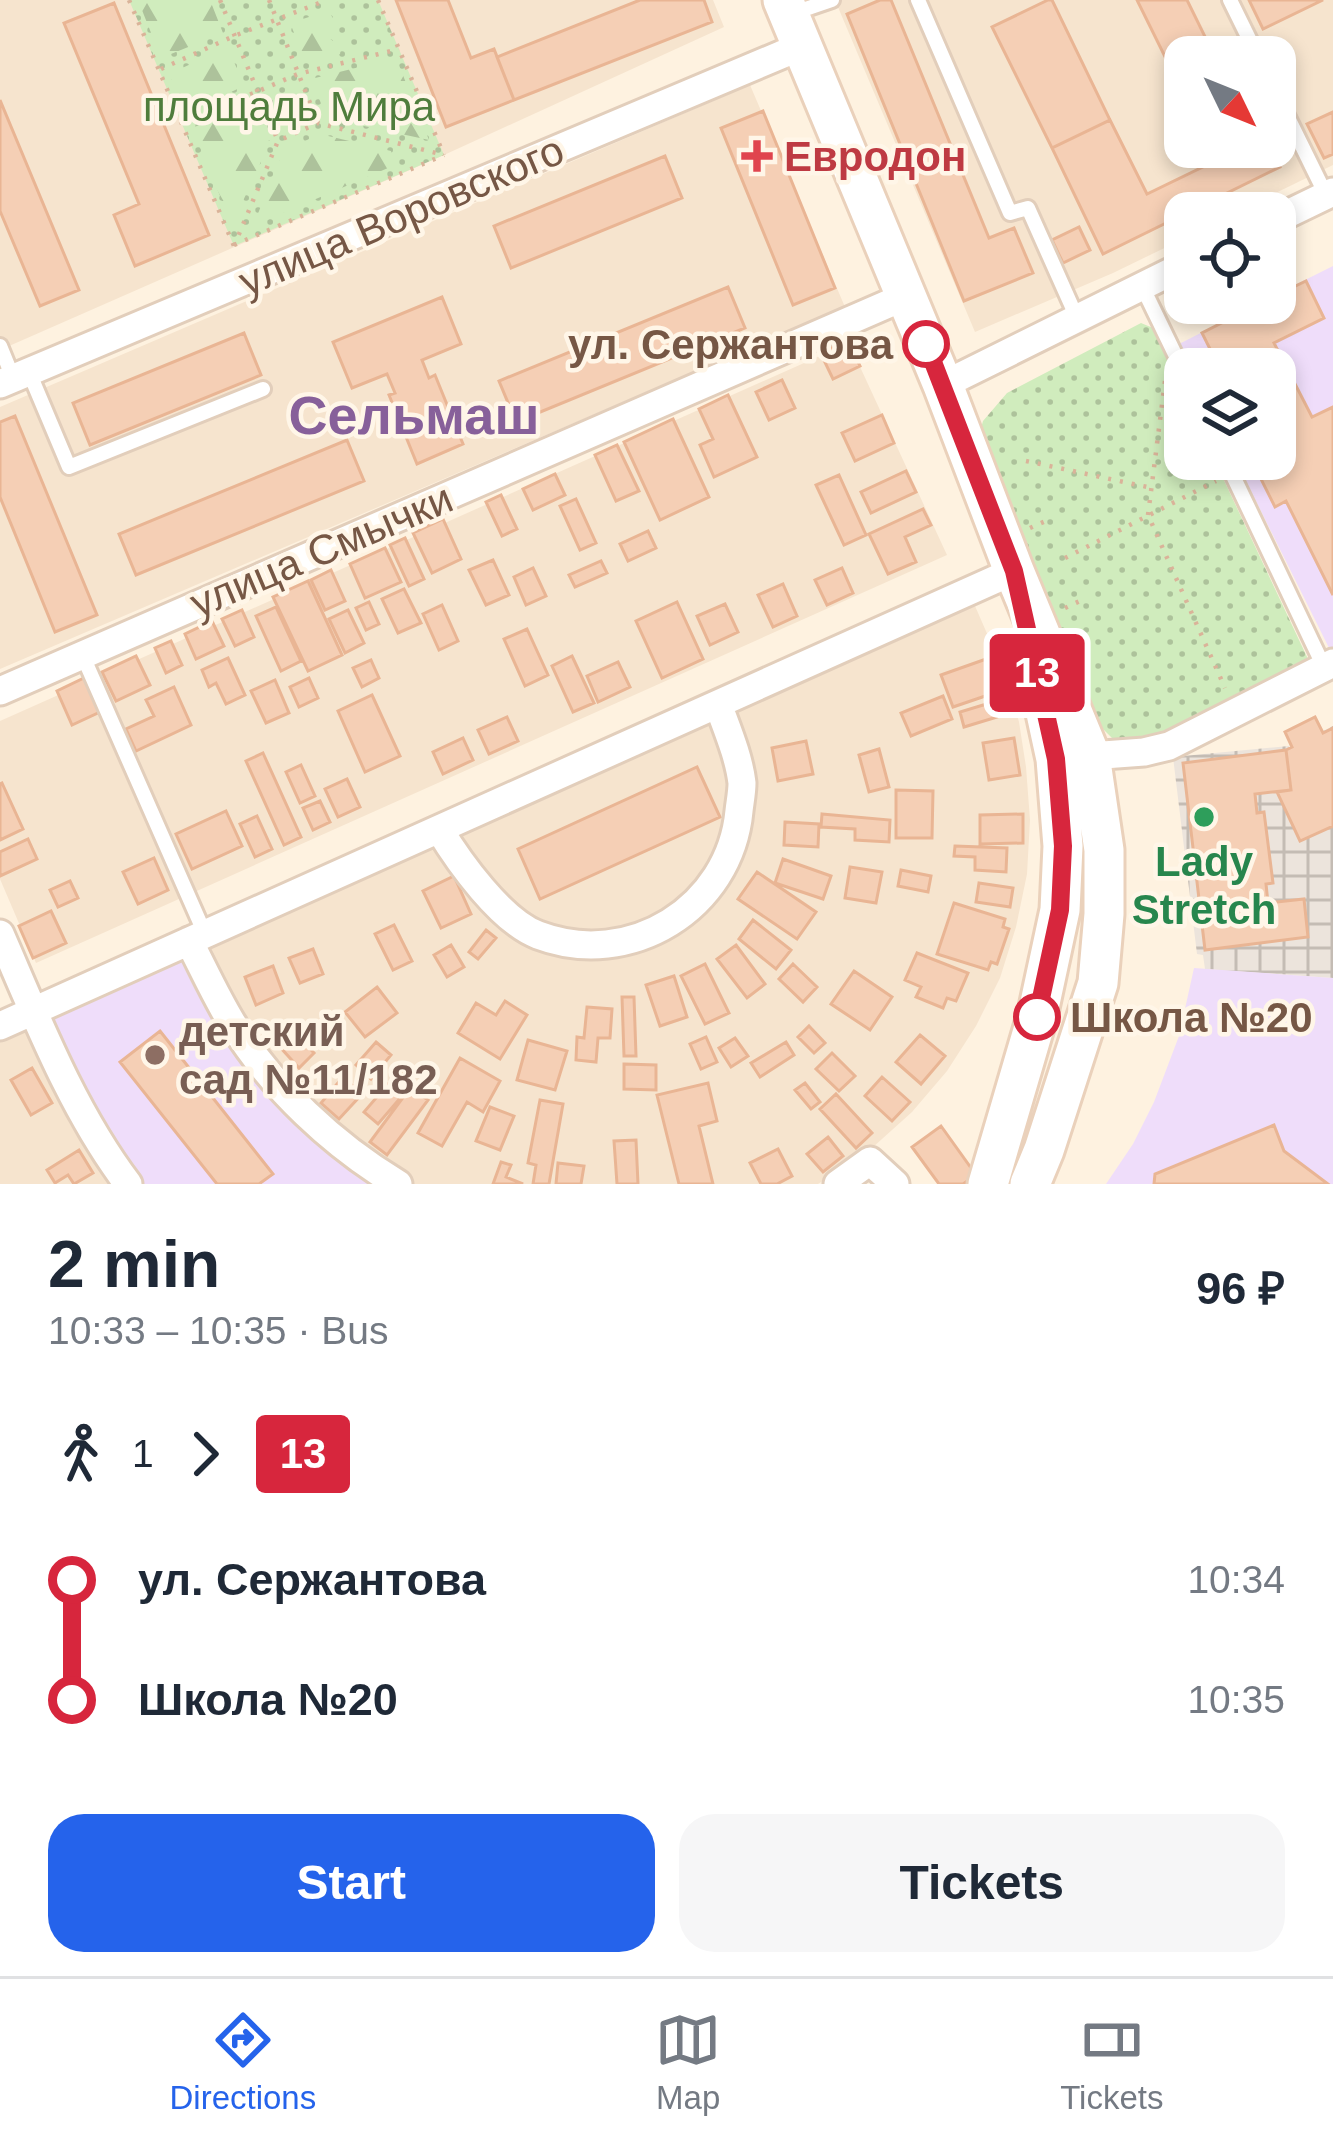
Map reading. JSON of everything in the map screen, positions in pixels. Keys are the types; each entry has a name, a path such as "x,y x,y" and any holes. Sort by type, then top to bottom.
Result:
{"street":[{"path":"791,20 943,385 1014,571 1104,850 1098,983 1030,1184"},
{"name":"улица Воровского","path":"14,378 791,20"},
{"path":"1296,210 1329,194"},
{"path":"943,385 1164,275"},
{"name":"улица Смычки","path":"0,692 906,296"},
{"path":"0,1026 1014,571"},
{"path":"1073,757 1169,746 1328,665"},
{"path":"439,829 495,904 535,934 584,945 634,940 680,917 716,881 737,835 742,784 718,704"},
{"path":"988,1184 1052,951 1073,757"},
{"path":"0,934 85,1118 128,1184"},
{"path":"197,937 232,1024 271,1076 323,1130 398,1184"},
{"path":"1052,951 1100,963"},
{"path":"838,1184 870,1161 895,1184"}],"lane":[{"path":"791,20 832,0"},
{"path":"918,0 1010,214 1028,208 1077,318"},
{"path":"1230,0 1248,36"},
{"path":"1296,131 1329,194"},
{"path":"1142,286 1172,348"},
{"path":"0,346 68,466 263,389"},
{"path":"1235,480 1328,665"},
{"path":"82,654 197,937"}],"path":[{"path":"129,0 234,246"},
{"path":"220,0 278,141"},
{"path":"269,0 318,123"},
{"path":"159,70 327,0"},
{"path":"378,0 444,155"},
{"path":"182,124 298,74 399,49"},
{"path":"234,246 278,141 318,123 444,155"},
{"path":"234,246 444,155"},
{"path":"1164,393 1148,515 1235,711"},
{"path":"1026,461 1152,488"},
{"path":"1065,558 1205,480"}],"shaded area":[{"path":"0,0 713,0 724,27 0,350"},
{"path":"835,0 1333,0 1333,165 1278,192 1164,192 1164,248 975,332"},
{"path":"750,85 845,307 0,669 0,407"},
{"path":"1333,266 1330,650 1245,480 1296,480 1296,348 1181,348 1179,344 1219,324 1296,324 1296,284"},
{"path":"849,343 947,555 36,963 0,879 0,721"},
{"path":"975,606 1006,677 1026,767 1027,874 1016,927 1000,978 947,1071 872,1148 818,1184 412,1184 373,1159 279,1070 241,1018 205,946"},
{"path":"1333,726 1333,978 1205,969 1203,955 1197,954 1173,757 1289,746 1293,754"},
{"name":"детский сад №11/182","path":"187,954 226,1029 380,1184 140,1184 124,1164 45,1016"},
{"path":"1194,968 1333,978 1333,1184 1106,1184 1154,1102 1179,1036"},
{"path":"25,1026 70,1124 108,1184 0,1184 0,1037"}],"green space":[{"name":"площадь Мира","path":"129,0 378,0 444,155 234,246"},
{"path":"138,0 210,0 223,33 161,58"},
{"path":"328,11 333,25 327,36 341,48 340,54 306,62 290,23"},
{"path":"228,47 244,86 185,113 169,74"},
{"path":"396,58 429,140 327,118 311,79"},
{"path":"252,103 270,142 232,225 192,128"},
{"path":"320,134 391,151 395,165 260,223 257,216 283,151"},
{"path":"1141,323 1153,328 1164,352 1164,480 1224,480 1309,665 1157,743 1124,745 1113,739 1097,723 978,439 983,421 1007,393"}],"building":[{"path":"396,0 448,0 471,58 494,49 514,100 446,127"},
{"path":"640,0 704,0 712,22 514,100 497,57"},
{"path":"891,0 989,238 1014,228 1033,273 964,301 847,14"},
{"path":"1048,0 1110,120 1052,148 992,27"},
{"path":"1137,0 1187,0 1205,36 1164,36 1164,55"},
{"path":"1249,0 1323,0 1263,29"},
{"path":"114,3 209,235 135,266 114,215 139,204 64,23"},
{"path":"0,100 79,290 40,306 0,211"},
{"path":"763,111 835,288 793,305 721,128"},
{"path":"1333,112 1333,154 1324,158 1307,124"},
{"path":"1110,120 1147,194 1201,168 1278,168 1229,192 1164,192 1164,224 1103,254 1052,148"},
{"path":"665,156 682,198 511,268 494,226"},
{"path":"1079,227 1090,250 1063,263 1052,240"},
{"path":"1306,281 1324,318 1274,343 1277,348 1210,348 1202,333 1220,324 1296,324 1296,286"},
{"path":"728,287 745,328 516,422 499,381"},
{"path":"442,297 461,344 422,360 429,378 435,375 463,444 417,464 389,395 395,393 387,374 352,388 333,342"},
{"path":"244,333 261,375 90,445 73,403"},
{"path":"848,340 860,366 833,379 820,352"},
{"path":"782,380 795,408 769,420 756,392"},
{"path":"1296,386 1312,417 1333,407 1333,595 1286,501 1275,507 1262,480 1296,480"},
{"path":"728,395 757,457 714,477 700,445 713,439 699,409"},
{"path":"882,415 894,443 855,461 842,433"},
{"path":"15,416 97,615 55,632 0,497 0,422"},
{"path":"673,419 709,497 660,520 624,442"},
{"path":"347,440 364,481 136,575 119,534"},
{"path":"617,445 639,491 616,501 595,455"},
{"path":"906,471 916,492 871,513 861,492"},
{"path":"555,474 565,495 533,510 523,489"},
{"path":"839,475 866,535 844,545 816,485"},
{"path":"501,495 517,529 502,536 486,502"},
{"path":"576,499 596,543 580,550 560,506"},
{"path":"923,509 931,525 905,537 916,562 888,574 869,534"},
{"path":"443,519 461,559 432,573 413,533"},
{"path":"648,531 656,548 628,561 620,544"},
{"path":"405,538 424,579 409,586 390,545"},
{"path":"385,548 401,582 365,598 350,564"},
{"path":"493,560 509,595 486,605 469,570"},
{"path":"601,561 607,573 575,587 569,575"},
{"path":"533,568 546,596 526,605 514,577"},
{"path":"842,568 853,593 827,605 815,580"},
{"path":"331,570 345,601 325,610 311,580"},
{"path":"308,581 342,655 308,671 273,597"},
{"path":"783,584 797,616 773,627 758,595"},
{"path":"404,589 421,623 398,633 382,599"},
{"path":"369,602 379,624 366,630 356,608"},
{"path":"677,602 703,659 662,678 636,621"},
{"path":"725,604 738,632 710,645 697,616"},
{"path":"442,605 458,641 439,650 423,614"},
{"path":"276,607 301,661 281,671 256,616"},
{"path":"242,610 254,637 235,646 222,619"},
{"path":"348,610 364,643 345,653 329,619"},
{"path":"212,621 224,646 196,659 185,634"},
{"path":"527,629 548,675 525,686 504,639"},
{"path":"171,641 182,665 166,673 155,648"},
{"path":"136,656 150,685 116,701 102,672"},
{"path":"572,656 594,703 573,712 552,666"},
{"path":"228,658 245,695 226,704 216,683 209,687 202,670"},
{"path":"989,658 1000,691 953,707 941,675"},
{"path":"371,660 379,678 362,687 353,668"},
{"path":"618,662 630,687 598,702 587,676"},
{"path":"86,677 102,711 72,725 57,691"},
{"path":"309,678 318,698 299,707 290,687"},
{"path":"275,680 289,713 266,723 251,691"},
{"path":"174,687 191,725 136,751 126,729 154,716 146,700"},
{"path":"372,695 400,756 365,772 338,711"},
{"path":"943,696 952,719 911,736 901,713"},
{"path":"1003,699 1007,714 964,727 960,712"},
{"path":"507,717 518,741 489,754 478,730"},
{"path":"1315,717 1323,733 1333,728 1333,826 1300,841 1277,792 1291,790 1286,750 1292,747 1285,732"},
{"path":"463,738 473,760 443,774 433,752"},
{"path":"1014,738 1020,775 989,780 983,743"},
{"path":"806,741 813,774 778,781 772,748"},
{"path":"879,749 889,787 869,792 859,755"},
{"path":"1286,750 1291,790 1255,794 1257,813 1264,812 1273,883 1266,884 1268,903 1304,899 1308,937 1205,950 1183,763"},
{"path":"263,753 301,837 284,845 246,761"},
{"path":"301,765 315,796 300,803 286,772"},
{"path":"697,767 720,817 540,899 518,849"},
{"path":"347,779 360,807 338,817 325,789"},
{"path":"0,784 23,829 0,840"},
{"path":"896,790 933,791 932,838 896,838"},
{"path":"320,801 330,822 313,830 303,808"},
{"path":"226,811 242,846 192,869 176,834"},
{"path":"822,814 890,820 889,842 855,840 855,829 821,827"},
{"path":"1023,814 1023,843 980,844 980,815"},
{"path":"257,816 272,849 255,857 240,824"},
{"path":"785,822 819,824 818,847 784,845"},
{"path":"28,839 37,859 0,876 0,852"},
{"path":"955,846 1007,848 1006,872 975,870 975,857 954,856"},
{"path":"154,858 168,890 138,904 123,872"},
{"path":"783,859 831,876 823,899 775,883"},
{"path":"850,867 882,872 876,903 845,898"},
{"path":"901,870 931,876 928,892 898,886"},
{"path":"757,872 816,912 797,939 738,899"},
{"path":"454,876 471,914 441,928 423,891"},
{"path":"70,881 78,898 58,907 50,890"},
{"path":"979,883 1013,888 1010,907 976,902"},
{"path":"954,903 1005,919 1003,927 1009,929 997,964 991,962 988,970 937,954"},
{"path":"51,911 66,943 33,958 19,926"},
{"path":"753,920 791,950 776,969 739,939"},
{"path":"394,925 412,961 393,970 375,934"},
{"path":"486,930 496,938 478,959 469,952"},
{"path":"451,945 464,967 447,977 434,955"},
{"path":"736,945 765,984 747,998 717,959"},
{"path":"313,949 323,974 300,983 289,958"},
{"path":"917,953 968,973 956,1001 947,998 943,1008 916,997 921,987 905,980"},
{"path":"705,964 729,1013 705,1024 681,976"},
{"path":"793,964 817,987 803,1002 779,979"},
{"path":"273,966 283,993 256,1005 245,977"},
{"path":"854,971 892,997 870,1030 831,1004"},
{"path":"674,976 687,1017 660,1026 646,985"},
{"path":"377,987 397,1013 365,1037 345,1012"},
{"path":"622,997 634,997 636,1056 624,1056"},
{"path":"505,1001 527,1015 500,1059 458,1033 476,1003 496,1015"},
{"path":"587,1007 612,1009 610,1038 598,1038 596,1062 576,1060 577,1037 584,1038"},
{"path":"809,1026 825,1043 814,1053 798,1037"},
{"path":"160,1031 273,1174 259,1184 217,1184 120,1062"},
{"path":"295,1033 314,1053 299,1068 280,1047"},
{"path":"920,1035 945,1056 921,1084 896,1062"},
{"path":"706,1037 717,1062 701,1069 690,1044"},
{"path":"735,1038 748,1056 731,1067 719,1048"},
{"path":"528,1040 567,1051 555,1090 517,1080"},
{"path":"376,1042 391,1055 371,1079 356,1065"},
{"path":"786,1042 794,1055 760,1077 751,1063"},
{"path":"832,1053 855,1076 839,1091 816,1069"},
{"path":"460,1058 500,1081 483,1112 467,1102 442,1146 418,1133"},
{"path":"624,1064 656,1065 656,1090 624,1089"},
{"path":"32,1068 52,1103 31,1115 11,1080"},
{"path":"343,1077 362,1094 339,1119 321,1103"},
{"path":"882,1077 910,1102 892,1121 865,1096"},
{"path":"708,1083 717,1121 699,1126 713,1184 679,1184 657,1095"},
{"path":"805,1083 820,1102 811,1109 795,1090"},
{"path":"388,1084 402,1096 378,1124 364,1112"},
{"path":"410,1088 428,1100 387,1155 370,1142"},
{"path":"836,1094 872,1133 856,1148 820,1109"},
{"path":"540,1100 563,1104 549,1184 533,1184 536,1165 528,1163"},
{"path":"490,1107 514,1116 500,1150 476,1141"},
{"path":"1274,1125 1284,1151 1328,1184 1154,1184 1155,1174"},
{"path":"941,1126 976,1175 963,1184 939,1184 912,1147"},
{"path":"828,1137 843,1156 823,1172 807,1154"},
{"path":"636,1140 638,1184 617,1184 614,1141"},
{"path":"778,1149 792,1176 777,1184 761,1184 750,1163"},
{"path":"79,1150 93,1173 74,1184 68,1175 55,1183 47,1170"},
{"path":"501,1162 511,1165 506,1177 523,1184 493,1184"},
{"path":"558,1163 584,1166 581,1184 556,1184"}],"bus line":[{"name":"13","path":"926,344 1014,571 1056,759 1063,846 1060,910 1037,1017"}],"place":[{"name":"Евродон","path":"757,156"},
{"name":"ул. Сержантова","path":"926,344"},
{"name":"Lady Stretch","path":"1204,817"},
{"name":"Школа №20","path":"1037,1017"},
{"name":"детский сад №11/182","path":"155,1055"}],"district":[{"name":"Сельмаш","path":"414,415"}]}
